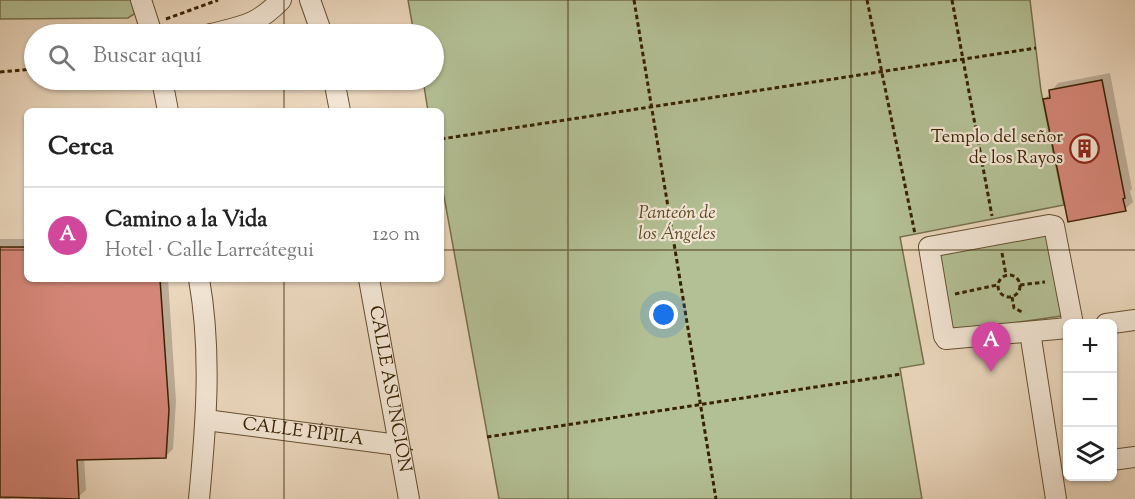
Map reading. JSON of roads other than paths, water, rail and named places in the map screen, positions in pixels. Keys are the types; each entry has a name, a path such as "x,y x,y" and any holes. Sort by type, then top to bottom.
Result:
{"street":[{"path":"141,0 148,24"},
{"path":"250,24 266,16 280,0"},
{"path":"309,0 318,24"},
{"path":"164,90 167,108"},
{"path":"336,90 339,108"},
{"path":"1063,329 946,339 929,247 996,227 1054,226 1073,319"},
{"path":"199,282 207,337 206,420 199,499"},
{"name":"CALLE ASUNCIÓN","path":"370,282 409,499"},
{"path":"1117,322 1135,320"},
{"path":"1030,332 1059,468 1056,499"},
{"name":"CALLE PÍPILA","path":"206,420 398,445"},
{"path":"1117,459 1135,457"}],"place":[{"name":"Templo del señor de los Rayos","path":"1084,148"},
{"name":"Camino a la Vida","path":"991,372"}],"park label":[{"name":"Panteón de los Ángeles","path":"677,224"}]}
